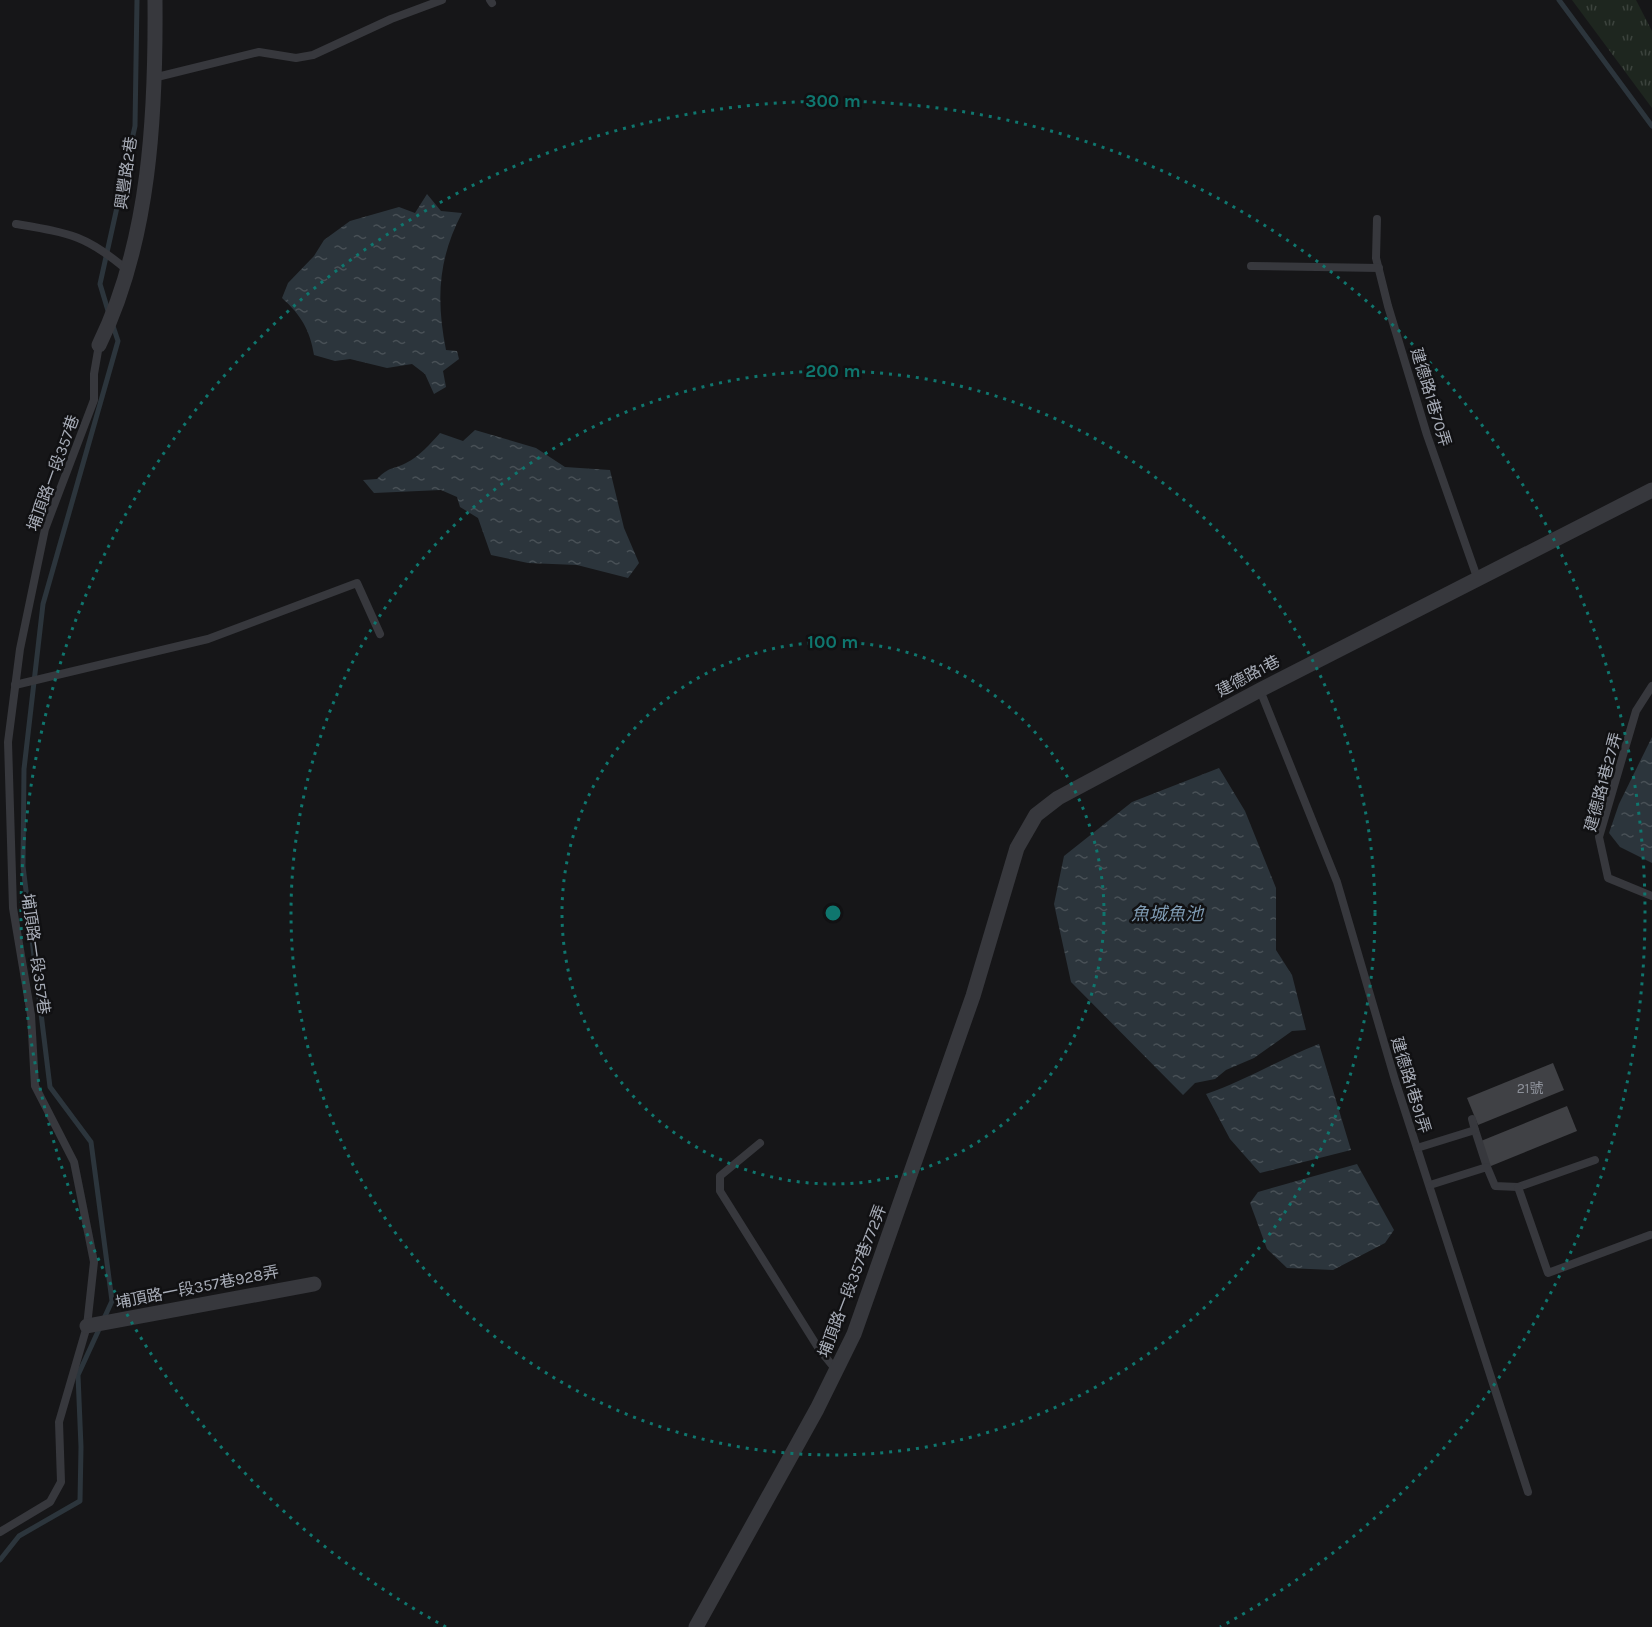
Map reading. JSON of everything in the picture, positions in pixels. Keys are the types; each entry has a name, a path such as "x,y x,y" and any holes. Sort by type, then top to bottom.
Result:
{"street":[{"name":"興豐路2巷","path":"99,345 115,311 127,270 148,161 155,0"},
{"name":"建德路1巷","path":"974,996 1017,848 1036,815 1058,798 1260,690 1652,490"},
{"name":"埔頂路一段357巷772弄","path":"696,1627 838,1371 854,1334 974,996"},
{"name":"埔頂路一段357巷928弄","path":"87,1326 314,1284"}],"lane":[{"path":"153,78 259,52 296,58 313,55 391,19 442,0"},
{"name":"建德路1巷70弄","path":"1377,219 1379,268 1427,435 1478,580"},
{"path":"16,224 68,232 100,247 127,270"},
{"path":"1251,267 1379,268"},
{"name":"埔頂路一段357巷","path":"0,1532 50,1502 61,1482 59,1422 87,1326 94,1262 74,1161 35,1086 31,1015 13,908 8,742 15,685 45,529 94,400 94,374 99,345"},
{"path":"15,685 208,639 357,583 380,634"},
{"name":"建德路1巷27弄","path":"1652,686 1636,711 1599,837 1608,878 1652,896"},
{"name":"建德路1巷91弄","path":"1260,690 1337,882 1417,1148 1528,1492"},
{"path":"1472,1119 1495,1186 1518,1187 1596,1160"},
{"path":"1417,1148 1475,1130"},
{"path":"760,1143 720,1176 720,1191 819,1350 838,1371"},
{"path":"1430,1185 1487,1167"},
{"path":"1518,1187 1548,1274 1650,1235"}],"green space":[{"path":"1572,0 1636,0 1652,31 1652,108"}],"water":[{"path":"427,194 441,211 462,213 448,247 440,296 446,350 457,351 459,359 443,371 446,387 434,394 425,374 412,364 387,368 350,359 335,361 314,355 304,324 282,298 288,283 314,256 324,240 350,221 399,207 415,213"},
{"path":"475,430 536,448 565,467 610,470 624,528 639,563 628,578 577,565 528,563 491,555 478,518 460,507 457,497 441,490 374,493 363,480 377,479 388,470 411,460 440,433 463,441"},
{"path":"1652,737 1652,863 1620,847 1609,833 1619,804"},
{"name":"魚城魚池","path":"1219,768 1245,811 1276,888 1276,950 1292,975 1306,1030 1292,1031 1254,1058 1226,1070 1215,1079 1195,1083 1183,1095 1071,982 1054,904 1064,856 1132,802"},
{"path":"1319,1044 1351,1150 1260,1173 1230,1139 1206,1094"},
{"path":"1357,1164 1394,1230 1385,1243 1333,1270 1287,1268 1267,1249 1250,1203 1258,1192"}],"building":[{"path":"1553,1063 1564,1090 1478,1125 1467,1098"},
{"path":"1567,1106 1577,1131 1486,1168 1476,1143"}],"waterway":[{"path":"109,314 100,284 135,126 137,0"},
{"path":"1559,0 1652,126"},
{"path":"0,1560 19,1536 80,1501 81,1447 78,1375 112,1301 91,1142 50,1087 23,866 24,769 43,604 118,341 112,323"}]}
